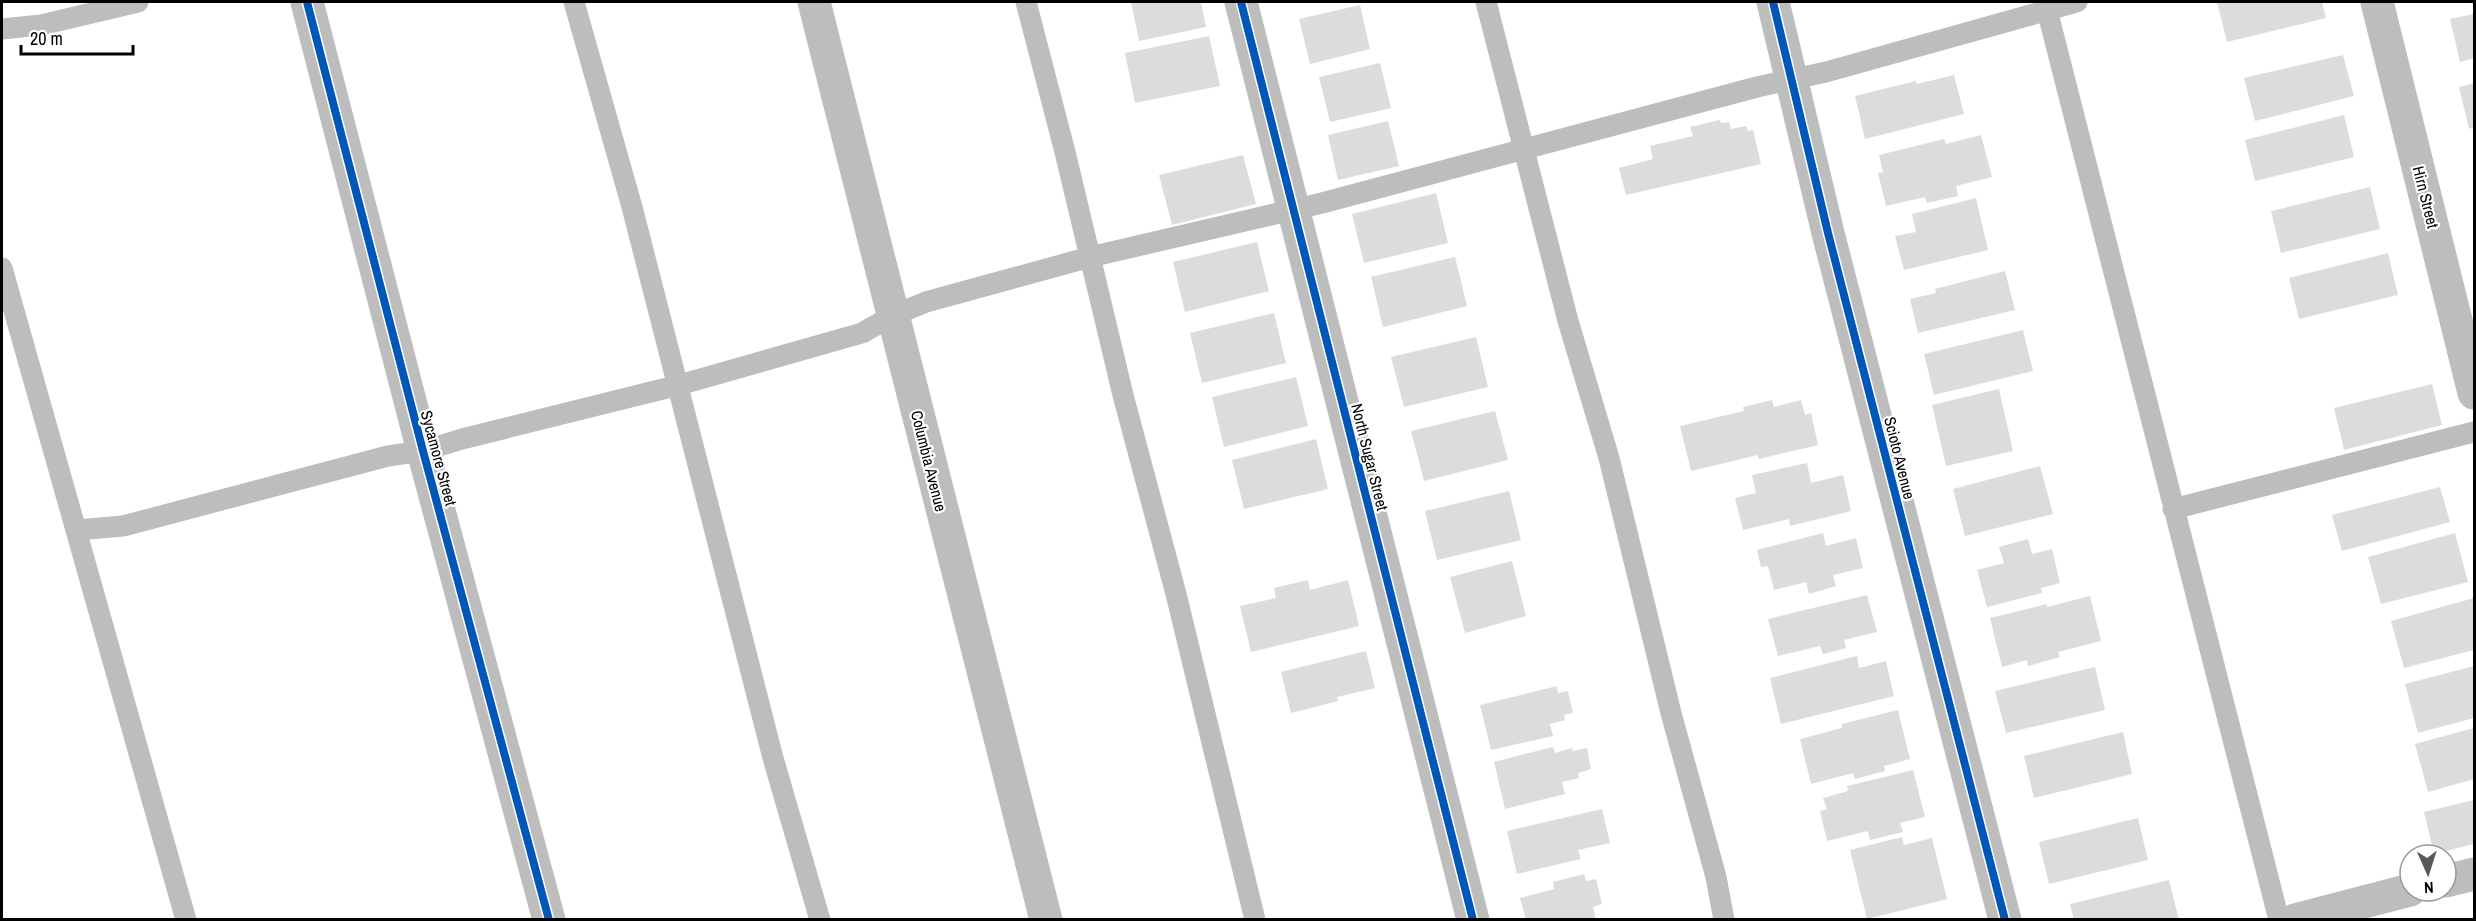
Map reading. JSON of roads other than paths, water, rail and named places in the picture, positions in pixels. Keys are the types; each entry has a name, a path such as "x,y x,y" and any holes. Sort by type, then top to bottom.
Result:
{"street":[{"name":"Sycamore Street","path":"307,2 423,451 549,920"},
{"name":"Columbia Avenue","path":"813,2 1046,920"},
{"name":"North Sugar Street","path":"1241,2 1473,920"},
{"name":"Scioto Avenue","path":"1773,2 1828,233 2005,920"},
{"name":"Hirn Street","path":"2377,2 2475,393"},
{"path":"2458,878 2475,874"},
{"path":"2295,920 2398,893"}],"lane":[{"path":"2,29 41,26 138,2"},
{"path":"574,2 632,207 774,758 820,920"},
{"path":"1026,2 1123,395 1179,605 1255,920"},
{"path":"1486,2 1568,321 1609,458 1671,713 1716,877 1724,920"},
{"path":"77,530 123,526 388,456 423,451 462,439 679,385 862,333 892,316 926,302 1090,257 1293,210 1792,80 2046,5 2077,2"},
{"path":"2046,5 2279,920"},
{"path":"2,268 186,920"},
{"path":"2173,509 2475,432"}]}
